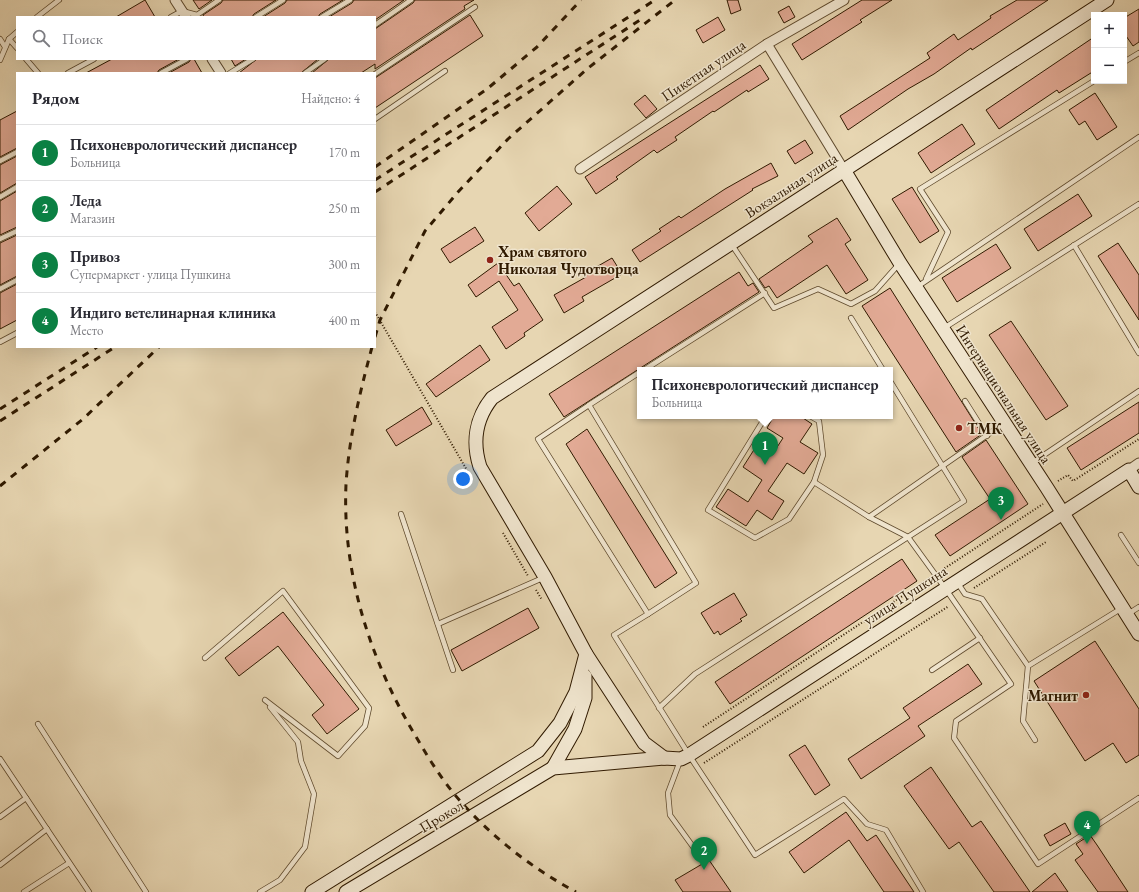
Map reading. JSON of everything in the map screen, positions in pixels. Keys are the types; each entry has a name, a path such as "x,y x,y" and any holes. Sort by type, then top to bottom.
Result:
{"main road":[{"name":"Вокзальная улица","path":"545,577 480,467 477,459 476,433 479,420 492,398 1107,0"},
{"name":"Интернациональная улица","path":"844,170 900,263 1005,423 1139,634"},
{"path":"1134,466 1139,487"},
{"name":"улица Пушкина","path":"685,757 1134,466"},
{"path":"545,577 586,654 644,743 664,758"},
{"path":"553,768 575,729 585,698 586,654"},
{"path":"312,892 538,751 560,723 576,692 586,654"},
{"path":"553,768 685,757"},
{"name":"Прокол","path":"346,892 553,768"}],"street":[{"path":"175,0 184,14"},
{"name":"Пикетная улица","path":"580,169 767,44 844,0"},
{"path":"767,44 844,170"},
{"path":"213,60 220,72"}],"lane":[{"path":"38,16 59,0"},
{"path":"184,14 196,15 219,0"},
{"path":"258,16 282,0"},
{"path":"324,16 350,0"},
{"path":"376,24 411,0"},
{"path":"376,73 475,7"},
{"path":"0,60 9,39 16,33"},
{"path":"0,39 5,47"},
{"path":"9,39 16,47"},
{"path":"1127,60 1139,53"},
{"path":"27,60 37,72"},
{"path":"70,72 92,60"},
{"path":"163,72 185,60"},
{"path":"232,72 251,60"},
{"path":"306,72 324,60"},
{"path":"376,118 445,71"},
{"path":"926,279 948,232 920,189 1091,83"},
{"path":"916,288 926,279 1139,137"},
{"path":"0,161 16,153"},
{"path":"0,197 16,189"},
{"path":"943,329 1139,204"},
{"path":"0,239 16,231"},
{"path":"731,243 774,308 818,289 851,304 874,291 900,263"},
{"path":"1074,245 1139,353"},
{"path":"0,289 16,281"},
{"path":"649,367 765,293"},
{"path":"851,318 881,367"},
{"path":"0,342 16,334"},
{"path":"637,374 538,439 648,614"},
{"path":"659,708 695,674 964,501 893,387"},
{"path":"1031,464 1139,391"},
{"path":"965,401 987,436"},
{"path":"589,405 696,583 614,635 659,708 685,757 697,768 755,855 844,799 867,824 886,830 923,892"},
{"path":"764,419 708,510 755,538 789,519 814,482 822,455 819,421 815,419"},
{"path":"869,518 1005,423"},
{"path":"814,482 869,518 908,537 936,574 965,594 982,599 1028,666 1023,721 1035,740"},
{"path":"401,514 453,670"},
{"path":"1121,535 1139,562"},
{"path":"438,624 545,577"},
{"path":"951,584 955,602 1011,684 956,720 954,738 1038,864 1139,798"},
{"path":"205,658 283,591 369,708 365,726 338,756 265,700 298,742 301,761 314,794 305,847 280,880 260,892"},
{"path":"1028,666 1124,611 1139,607"},
{"path":"932,670 980,638"},
{"path":"38,724 146,892"},
{"path":"685,757 668,793 670,815 699,855"},
{"path":"0,759 89,892"},
{"path":"0,817 26,798"},
{"path":"0,865 47,829"},
{"path":"24,892 69,863"}],"path":[{"path":"376,314 470,477"},
{"path":"1054,484 1068,475 1073,481 1139,440"},
{"path":"703,727 1044,503"},
{"path":"501,530 543,602"},
{"path":"965,594 1046,542"},
{"path":"697,768 955,602"}],"building":[{"path":"145,0 154,16 118,16"},
{"path":"193,0 212,0 199,9"},
{"path":"223,0 276,0 253,16 204,16"},
{"path":"287,0 343,0 319,16 265,16 285,3"},
{"path":"354,0 404,0 376,19 376,16 331,16 352,3"},
{"path":"415,0 474,0 464,6 465,9 375,69 375,64 363,72 313,72 328,60 376,60 376,28 413,3"},
{"path":"727,0 738,0 741,10 731,14"},
{"path":"862,0 892,0 860,20 862,22 802,60 792,44"},
{"path":"1017,0 1048,0 972,50 971,48 848,130 840,116 930,58 927,53 954,34 958,40 991,18 990,16"},
{"path":"789,6 795,17 784,23 778,12"},
{"path":"1139,9 1139,42 1133,46 1127,37 1127,16"},
{"path":"470,15 483,36 376,107 376,77"},
{"path":"718,17 725,30 703,43 696,30"},
{"path":"1091,39 1091,73 1059,93 1057,90 999,129 986,110"},
{"path":"110,60 177,60 158,72 88,72"},
{"path":"190,60 195,60 201,72 171,72"},
{"path":"232,60 244,60 235,66"},
{"path":"256,60 317,60 302,72 240,72"},
{"path":"760,65 769,79 748,92 747,90 714,112 713,111 675,137 677,140 657,153 654,150 616,177 618,179 596,194 585,177"},
{"path":"1095,93 1117,127 1097,140 1085,121 1079,125 1069,110"},
{"path":"645,95 657,109 646,118 634,104"},
{"path":"16,112 16,149 0,157 0,120"},
{"path":"962,124 975,144 931,173 918,153"},
{"path":"805,140 813,153 795,164 787,151"},
{"path":"16,157 16,184 0,193 0,165"},
{"path":"771,163 778,176 752,189 753,190 640,262 632,250 661,231 659,229 679,216 681,218 725,189"},
{"path":"557,186 572,204 539,231 525,213"},
{"path":"912,187 939,231 920,243 892,199"},
{"path":"16,192 16,227 0,235 0,201"},
{"path":"1078,194 1092,216 1038,251 1024,229"},
{"path":"837,218 851,240 845,244 868,280 846,294 827,265 777,298 769,286 765,288 759,279 813,242 808,236"},
{"path":"475,227 484,241 450,263 441,249"},
{"path":"16,235 16,277 0,285 0,243"},
{"path":"1118,243 1139,275 1139,320 1098,256"},
{"path":"996,244 1011,268 957,302 942,278"},
{"path":"612,258 622,274 582,297 584,301 564,313 554,295 586,277 584,274"},
{"path":"498,263 514,286 519,283 543,320 524,333 525,336 506,349 492,327 518,310 499,281 476,297 468,285"},
{"path":"739,272 748,286 753,283 759,292 642,367 637,367 637,370 564,417 549,394"},
{"path":"16,285 16,321 0,329 0,293"},
{"path":"890,288 982,434 956,452 862,306"},
{"path":"1011,321 1068,406 1046,420 989,335"},
{"path":"480,345 490,360 436,397 426,384"},
{"path":"1139,402 1139,433 1081,470 1067,448"},
{"path":"422,407 432,424 396,446 386,430"},
{"path":"772,419 804,419 812,424 800,442 818,453 804,474 787,463 768,491 784,501 772,520 757,510 746,526 716,507 728,489 748,502 762,480 743,467 757,445 772,455 783,438 767,428"},
{"path":"587,429 677,573 655,588 566,444"},
{"path":"986,440 1028,504 950,556 935,535 990,499 962,457"},
{"path":"902,559 917,581 730,704 715,682"},
{"path":"734,593 747,615 740,619 742,621 720,635 718,631 714,634 701,613"},
{"path":"528,608 539,628 462,671 451,650"},
{"path":"283,612 359,709 327,734 312,715 324,705 278,646 239,676 225,658"},
{"name":"Магнит","path":"1095,641 1139,709 1139,755 1126,763 1113,743 1085,761 1034,681"},
{"path":"968,664 982,684 918,726 925,736 861,779 848,759 910,718 903,708"},
{"path":"805,745 830,785 815,795 789,755"},
{"path":"931,767 972,827 981,821 1030,892 994,892 959,842 949,849 904,786"},
{"path":"846,812 867,841 876,835 914,892 884,892 849,840 804,873 789,852"},
{"path":"1065,823 1071,834 1050,846 1044,835"},
{"path":"1090,835 1128,892 1098,892 1075,860 1083,854 1076,844"},
{"path":"709,860 731,892 683,892 675,880"},
{"path":"1055,873 1068,892 1032,892"}],"railway":[{"path":"376,166 487,89 537,47 581,0"},
{"path":"376,179 655,0"},
{"path":"376,334 380,320 425,231 458,192 508,139 587,69 675,0"},
{"path":"376,191 640,20"},
{"path":"0,409 95,348"},
{"path":"0,421 113,348"},
{"path":"0,486 83,419 158,348"},
{"path":"372,348 352,432 347,466 346,518 349,552 355,585 363,617 374,649 386,680 401,711 431,761 455,795 496,837 526,861 576,892"}],"place":[{"name":"Храм святого Николая Чудотворца","path":"490,260"},
{"name":"ТМК","path":"959,428"},
{"name":"Психоневрологический диспансер","path":"765,465"},
{"name":"Привоз","path":"1001,520"},
{"name":"Магнит","path":"1086,695"},
{"name":"Индиго ветелинарная клиника","path":"1087,844"},
{"name":"Леда","path":"704,870"}]}
